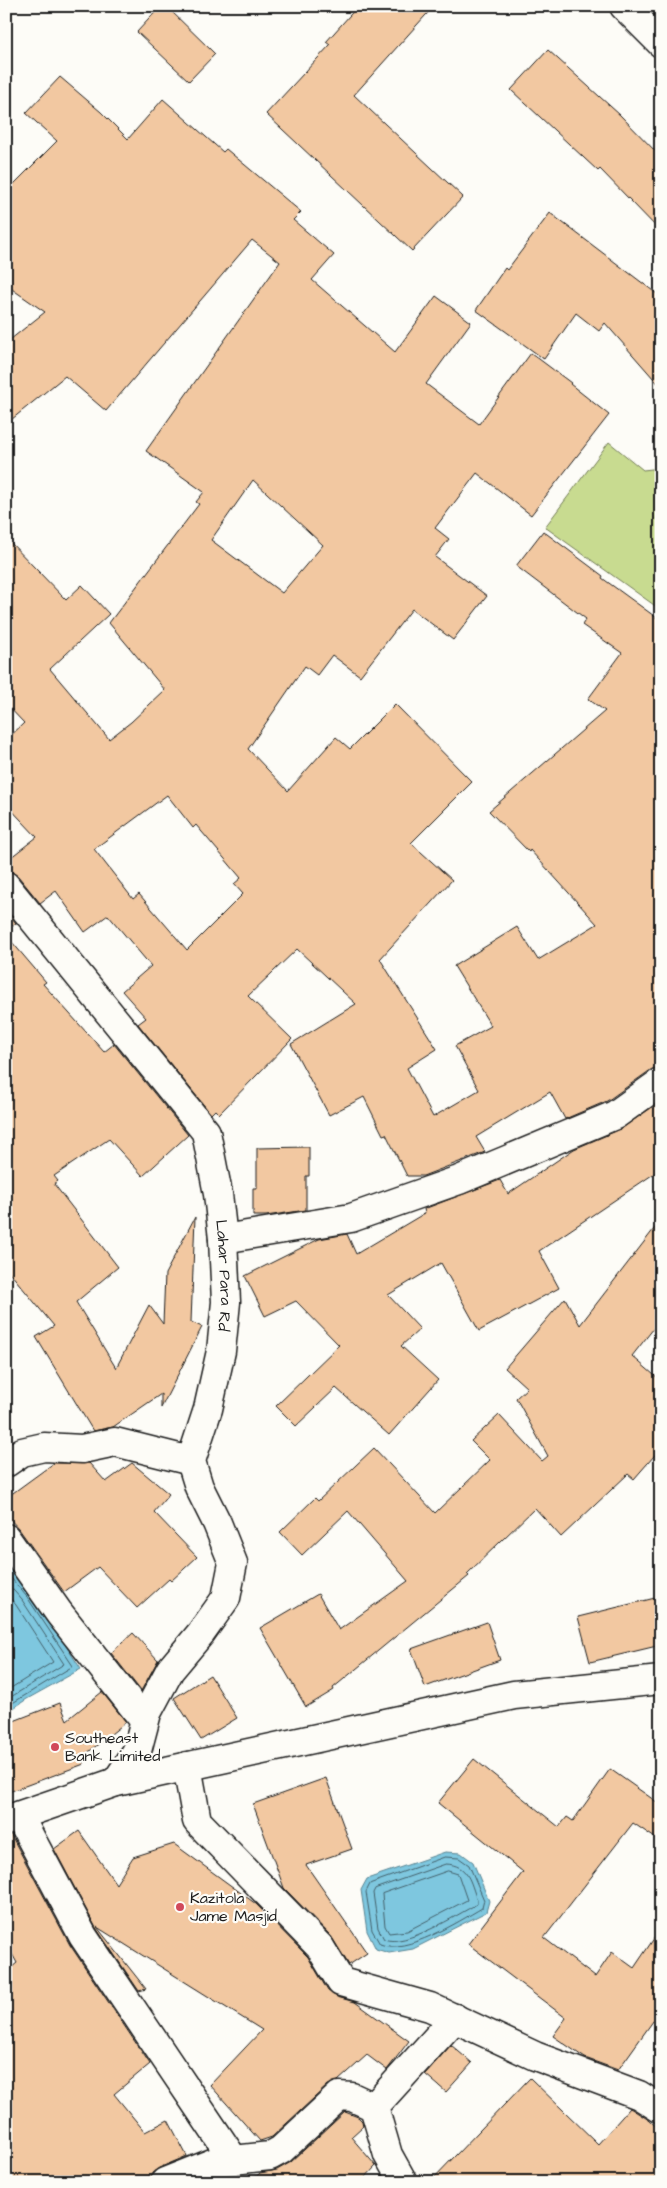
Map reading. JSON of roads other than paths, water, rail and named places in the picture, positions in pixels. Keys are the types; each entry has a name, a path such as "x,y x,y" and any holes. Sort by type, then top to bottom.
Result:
{"street":[{"path":"624,6 661,43"},
{"name":"Lahar Para Rd","path":"6,886 206,1132 218,1194 223,1239 226,1302 222,1352 208,1409 191,1461"},
{"path":"223,1239 351,1218 450,1183 615,1115 661,1082"},
{"path":"6,1463 22,1452 44,1447 82,1449 115,1442 191,1461 199,1487 217,1523 232,1563 226,1598 201,1634 170,1670 144,1720 137,1751 116,1782"},
{"path":"6,1538 59,1612 144,1720"},
{"path":"234,2160 83,1936 12,1818 116,1782 514,1695 661,1680"},
{"path":"187,1766 197,1821 320,1947 341,1982 430,2007 535,2056 639,2095 661,2109"},
{"path":"374,2107 455,2018"},
{"path":"165,2182 215,2162 270,2156 281,2150 339,2096 352,2097 374,2107 388,2155 403,2182"}],"water":[{"path":"6,1564 31,1593 81,1669 6,1713"},
{"path":"445,1852 461,1853 473,1862 489,1901 486,1912 413,1949 389,1953 376,1949 367,1931 361,1890 367,1879"}],"place":[{"name":"Southeast Bank Limited","path":"55,1747"},
{"name":"Kazitola Jame Masjid","path":"180,1907"}]}
